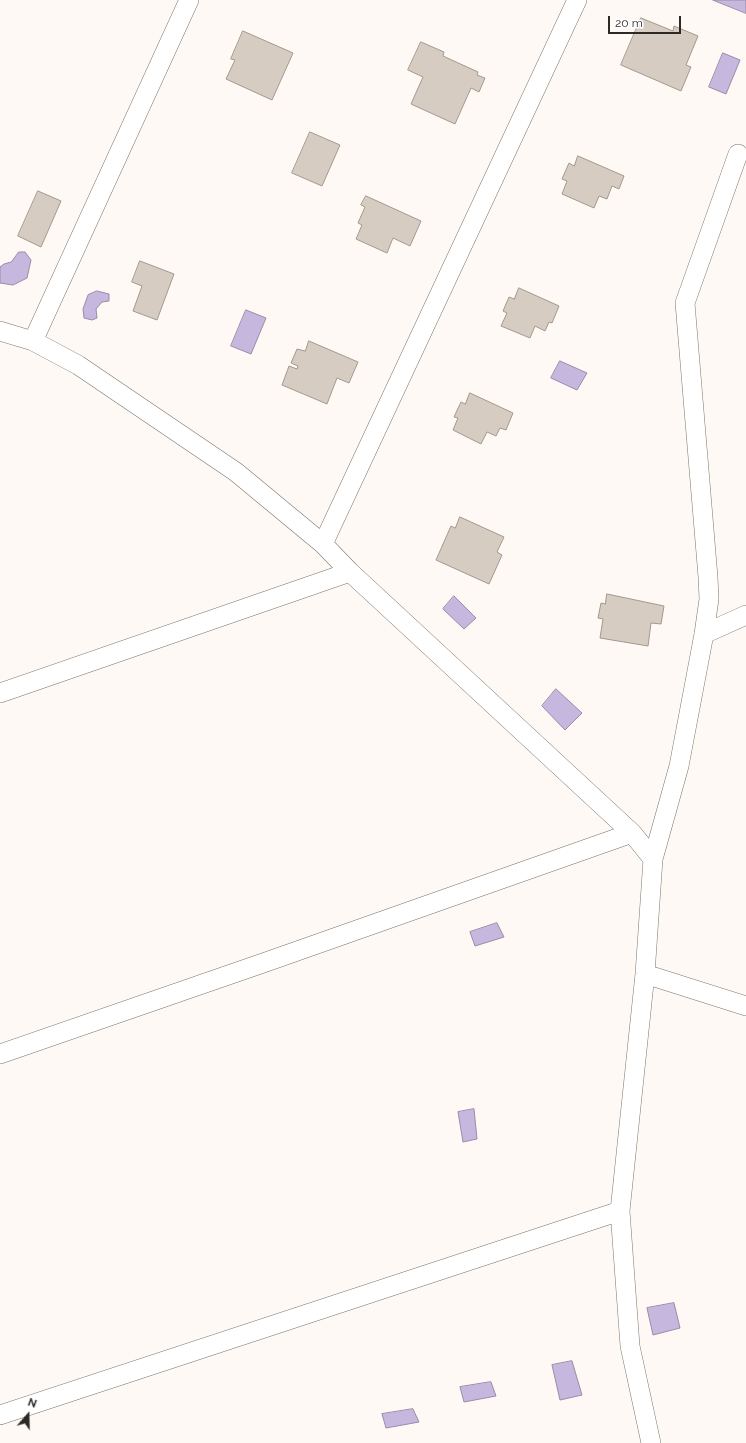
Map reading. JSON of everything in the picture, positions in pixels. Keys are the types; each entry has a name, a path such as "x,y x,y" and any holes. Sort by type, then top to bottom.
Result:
{"street":[{"path":"33,341 189,0"},
{"path":"323,544 577,0"},
{"path":"651,1443 630,1346 620,1211 645,974 653,859 678,766 704,634 709,599 685,303 738,154"},
{"path":"0,331 33,341 78,365 236,472 323,544 350,572 632,833 653,859"},
{"path":"0,693 350,572"},
{"path":"704,634 746,615"},
{"path":"0,1054 632,833"},
{"path":"645,974 746,1006"},
{"path":"0,1415 620,1211"}],"shaded area":[{"path":"713,0 746,0 746,13"},
{"path":"723,53 740,60 726,94 709,87"},
{"path":"19,252 25,252 31,260 27,278 13,285 0,283 0,267 11,262"},
{"path":"97,291 109,294 109,301 102,302 96,309 97,318 92,320 84,318 83,309 88,295"},
{"path":"246,310 266,318 251,354 231,346"},
{"path":"560,361 587,373 577,390 551,378"},
{"path":"454,596 476,618 464,629 443,609"},
{"path":"556,689 582,713 565,730 542,706"},
{"path":"497,923 504,937 475,946 470,932"},
{"path":"474,1109 477,1139 463,1142 458,1112"},
{"path":"674,1303 680,1328 653,1335 647,1308"},
{"path":"572,1361 582,1395 560,1400 552,1365"},
{"path":"491,1382 496,1396 464,1402 460,1387"},
{"path":"413,1409 419,1422 386,1428 382,1414"}],"building":[{"path":"641,18 673,31 674,26 698,36 686,65 691,67 681,91 621,65"},
{"path":"243,31 293,53 272,100 226,79 235,60 231,59"},
{"path":"421,42 444,52 443,56 478,72 477,75 485,78 479,92 471,88 455,124 411,104 423,77 408,70"},
{"path":"310,132 340,145 322,186 292,173"},
{"path":"578,156 624,176 619,189 612,186 607,199 599,196 594,208 562,194 567,181 562,179 569,163 574,166"},
{"path":"38,191 61,201 41,247 18,236"},
{"path":"366,196 421,221 410,246 393,238 387,253 356,239 362,225 358,223 365,207 361,205"},
{"path":"140,261 174,274 157,320 133,311 142,286 132,282"},
{"path":"519,288 559,306 552,323 549,322 545,331 535,326 530,338 501,326 507,313 503,311 509,297 514,299"},
{"path":"309,341 358,362 349,383 337,378 327,404 282,385 289,366 297,369 298,366 291,363 297,349 305,351"},
{"path":"470,393 513,413 506,430 500,428 496,436 487,432 481,444 453,430 458,418 454,417 461,402 465,404"},
{"path":"460,517 504,537 497,552 502,555 489,584 436,560 451,526 455,528"},
{"path":"607,594 664,606 661,624 651,623 648,646 600,638 603,619 598,618 601,603 605,604"}]}
